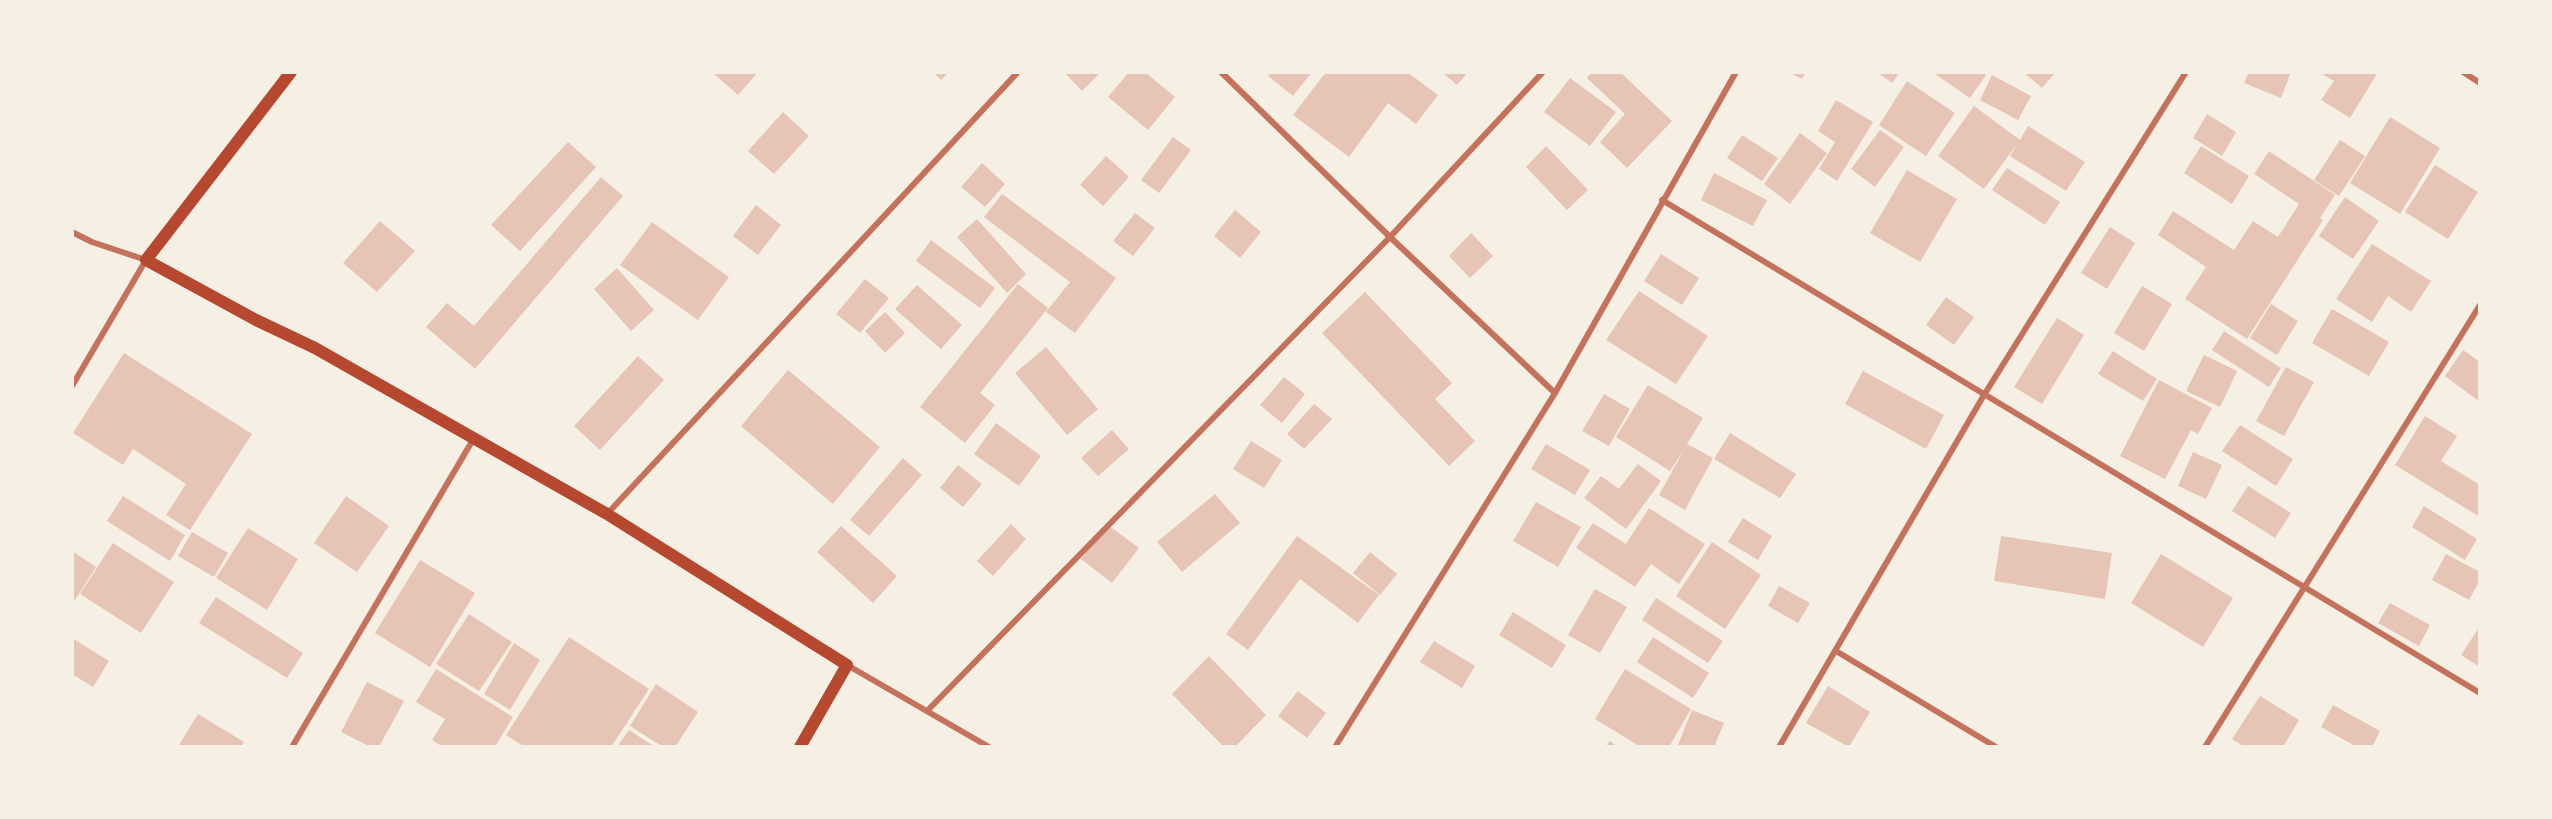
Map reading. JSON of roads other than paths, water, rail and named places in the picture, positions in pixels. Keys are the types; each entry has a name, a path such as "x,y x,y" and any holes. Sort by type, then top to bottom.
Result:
{"main road":[{"path":"291,72 146,260 256,320 315,348 607,514 847,665 800,747"}],"street":[{"path":"607,514 1018,72"},
{"path":"1221,72 1390,237 1555,393"},
{"path":"928,710 1390,237 1543,72"},
{"path":"1335,747 1555,393 1736,72"},
{"path":"1779,747 1984,395 2186,72"},
{"path":"2463,72 2480,82"},
{"path":"1662,200 1984,395 2307,586 2480,693"},
{"path":"72,232 92,242 146,260 72,386"},
{"path":"2205,747 2480,305"},
{"path":"292,747 474,438"},
{"path":"1836,651 1996,747"},
{"path":"847,665 989,747"}]}
